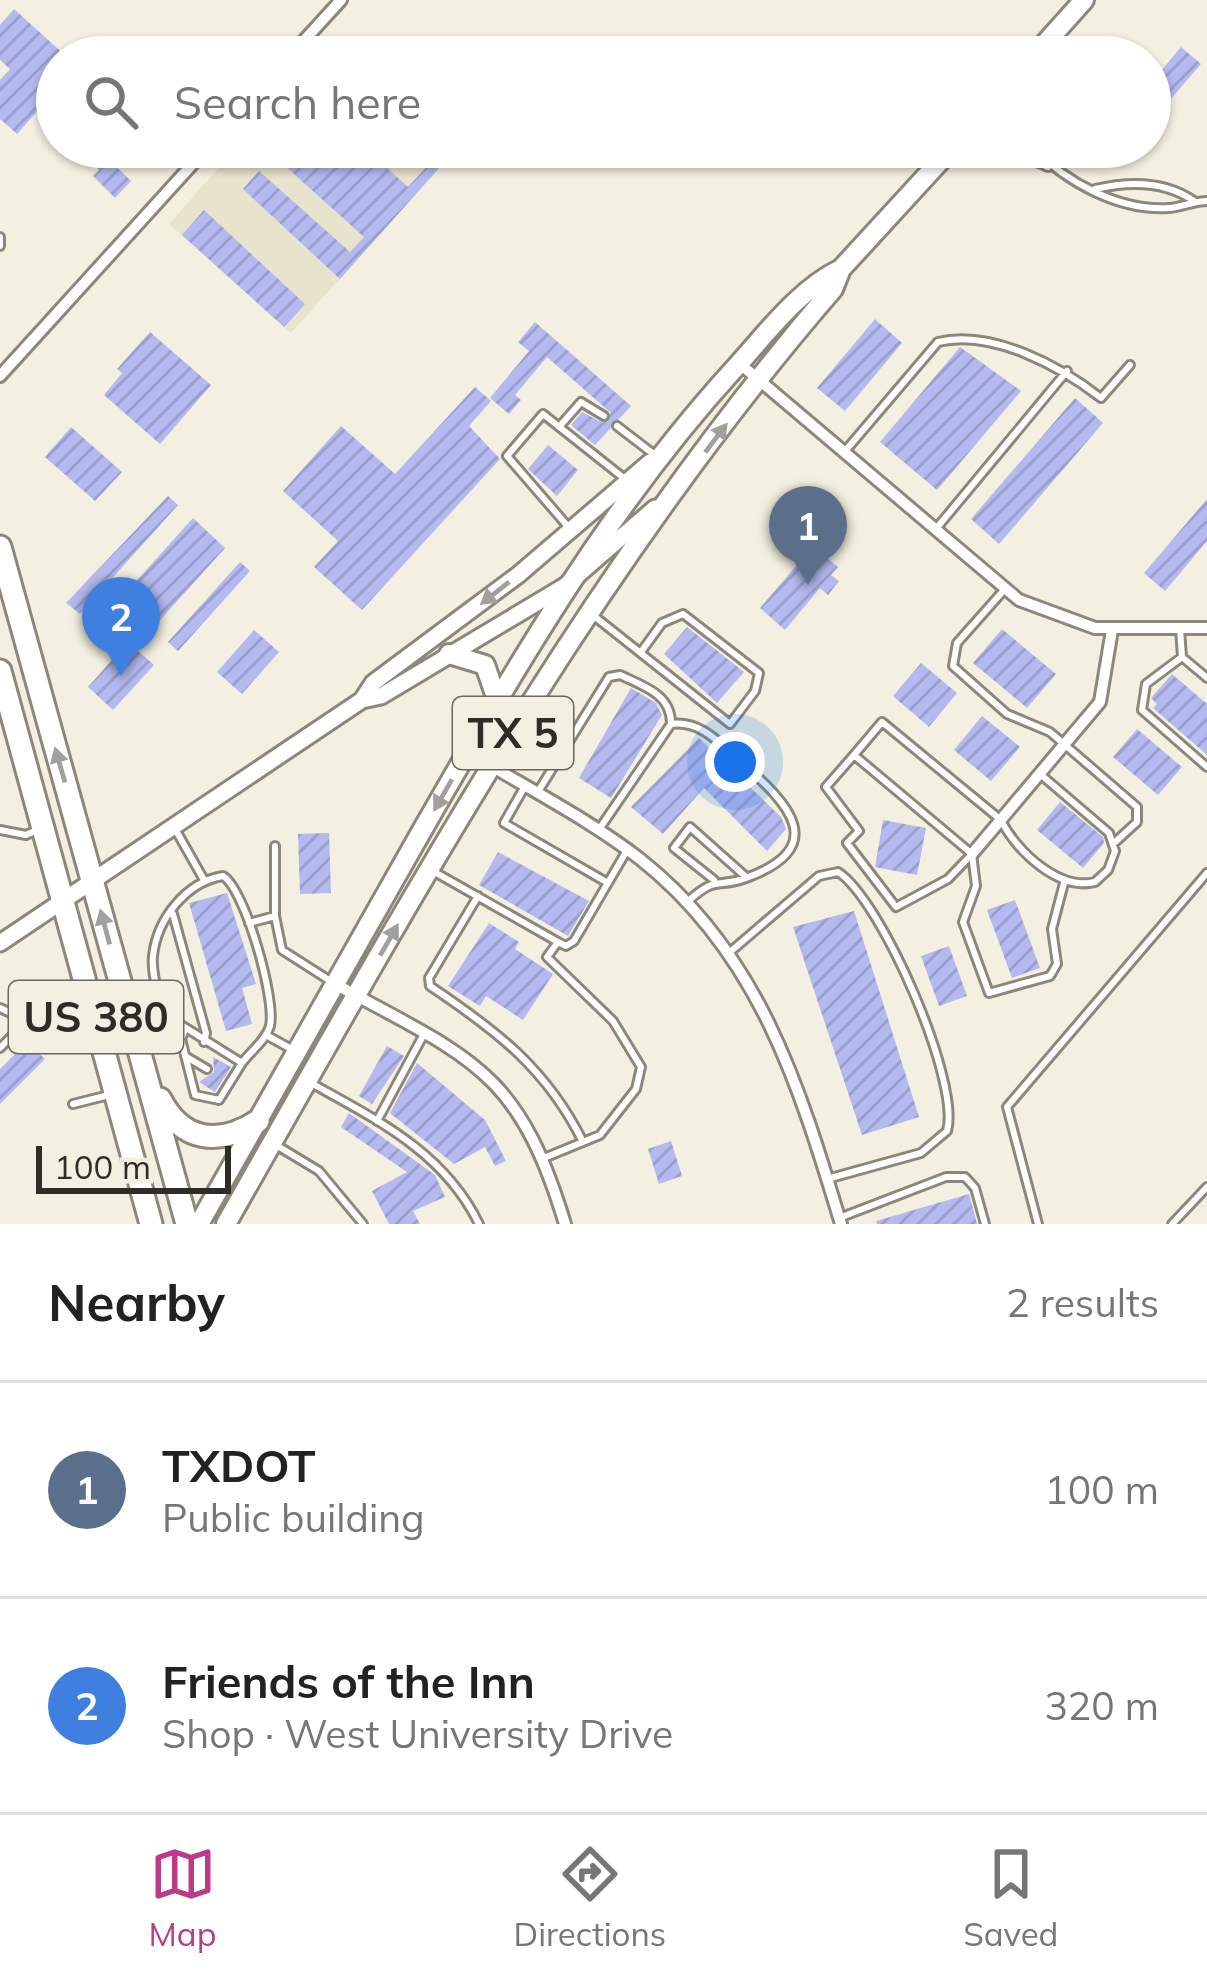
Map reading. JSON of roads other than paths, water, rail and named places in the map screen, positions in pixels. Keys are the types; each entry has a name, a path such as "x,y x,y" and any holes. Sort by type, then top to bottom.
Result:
{"highway":[{"name":"US 380","path":"0,547 187,1224"},
{"name":"US 380","path":"1,676 152,1224"},
{"path":"143,1064 169,1115 188,1132 225,1138 258,1121"}],"main road":[{"path":"1052,36 1084,0"},
{"name":"TX 5","path":"226,1224 491,766 591,614 680,486 833,289 841,269 934,168"},
{"name":"TX 5","path":"199,1224 566,586 656,457 820,279 841,269"},
{"path":"449,654 484,665 497,700"}],"street":[{"path":"308,36 341,0"},
{"path":"0,376 189,168"},
{"path":"740,364 1004,590 1064,620 1112,630 1207,628"},
{"path":"362,700 373,683 571,531 656,457"},
{"path":"0,943 362,700 381,696 566,586 680,486"},
{"path":"972,854 1104,693 1112,630"},
{"path":"1,676 33,668"},
{"path":"467,752 627,850 687,902 730,952 787,1054 840,1221"},
{"path":"335,984 424,1034 498,1084 523,1116 544,1158 565,1224"}],"lane":[{"path":"1052,168 1091,189 1156,208 1207,201"},
{"path":"1091,189 1120,182 1179,191 1194,201"},
{"path":"843,453 938,342 950,339 1007,349 1066,370 1101,398 1130,365"},
{"path":"934,531 1066,370"},
{"path":"560,428 580,402 604,416"},
{"path":"571,531 507,457 543,414 627,481"},
{"path":"616,426 656,457"},
{"path":"1004,590 957,643 953,666 1007,714 1036,723 1137,807 1137,822 1113,844"},
{"path":"591,614 730,724 755,692 759,673 683,614 662,623 640,652"},
{"path":"1180,628 1182,657 1207,678"},
{"path":"1182,657 1146,683 1142,710 1207,767"},
{"path":"599,830 671,724 664,699 620,675 609,677 504,823 608,883"},
{"path":"972,854 947,879 896,907 847,843 860,831 826,787 883,722 1000,820 1010,838 1064,883 1095,882 1108,870 1113,844 1109,833 1040,774"},
{"path":"671,724 704,730 785,801 793,814 795,840 747,878 713,880 687,902"},
{"path":"854,755 972,854 976,886 963,922 988,993 1050,976 1057,964 1052,928 1064,883"},
{"path":"172,824 204,880"},
{"path":"713,880 674,848 690,827 747,878"},
{"path":"0,830 26,835 44,828"},
{"path":"274,846 275,916 282,950 335,984"},
{"path":"430,870 571,945 627,850"},
{"path":"730,952 819,876 838,872 855,886 913,992 949,1097 947,1131 921,1153 827,1179"},
{"path":"1037,1224 1007,1107 1207,873"},
{"path":"185,1031 181,1039 195,1095 213,1102 266,1036 272,1019 235,882 223,876 188,889 172,910 152,959 162,1013 242,1063"},
{"path":"478,896 429,978 430,986 519,1049 561,1099 583,1142"},
{"path":"172,910 206,1033 204,1042"},
{"path":"249,923 275,916"},
{"path":"544,1158 600,1135 643,1076 613,1021 548,957 558,942"},
{"path":"0,1008 26,1022 55,1027 96,1018"},
{"path":"130,1022 162,1013"},
{"path":"0,1048 26,1022"},
{"path":"377,1120 424,1034"},
{"path":"266,1036 297,1052"},
{"path":"185,1056 207,1069"},
{"path":"308,1081 377,1120 435,1162 478,1224"},
{"path":"73,1104 116,1094"},
{"path":"272,1143 326,1178 363,1224"},
{"path":"840,1221 946,1177 965,1177 975,1188 985,1224"},
{"path":"1172,1224 1207,1187"}],"place":[{"name":"TXDOT","path":"808,585"},
{"name":"Friends of the Inn","path":"121,676"}]}
